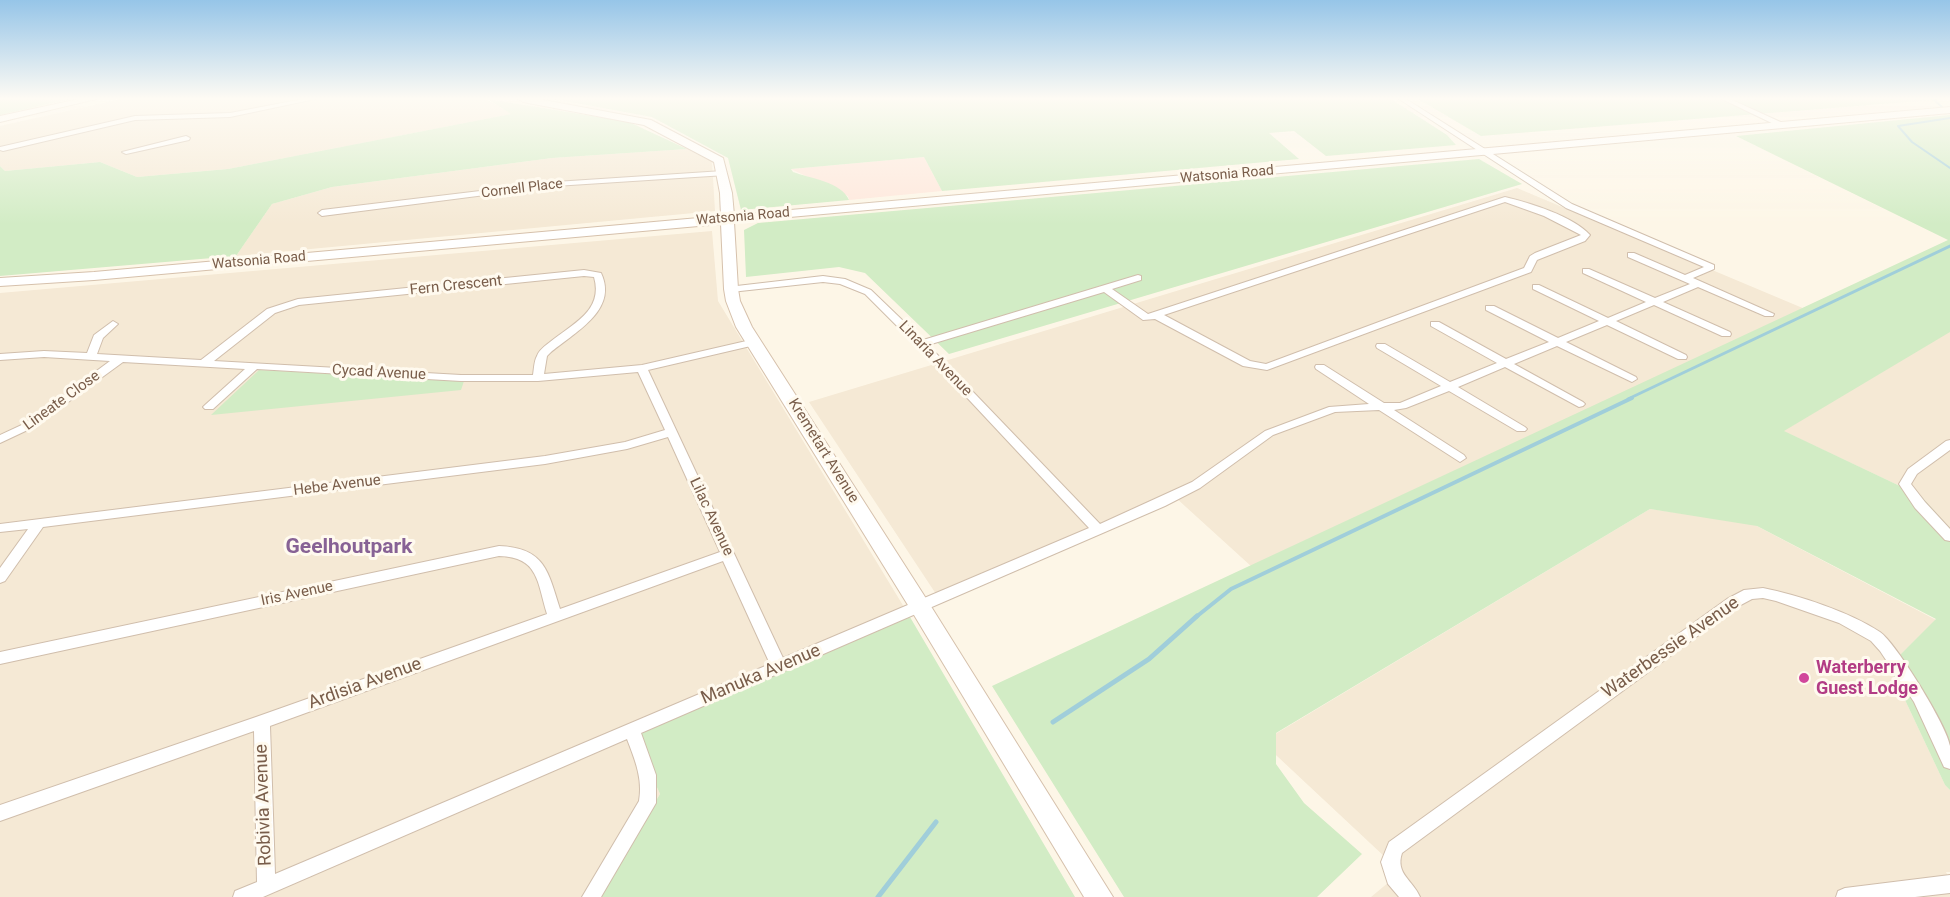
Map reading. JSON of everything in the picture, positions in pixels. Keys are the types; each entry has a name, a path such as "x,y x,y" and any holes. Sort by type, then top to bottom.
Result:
{"main road":[{"path":"683,141 719,160 723,173"},
{"name":"Watsonia Road","path":"0,282 94,276 1611,141"},
{"name":"Kremetart Avenue","path":"723,173 731,289 736,309 1099,897"}],"street":[{"path":"3,149 38,141"},
{"path":"126,152 162,141"},
{"path":"1470,141 1569,206 1711,267 1686,278"},
{"name":"Cornell Place","path":"322,213 555,184 723,173"},
{"path":"1105,288 1147,318 1499,200 1518,202 1581,230 1586,235 1582,239 1533,258 1528,270 1266,367 1247,364 1156,315"},
{"path":"1631,255 1769,314"},
{"path":"1586,271 1726,334"},
{"name":"Fern Crescent","path":"204,363 271,311 298,302 584,273 598,275 602,293 597,308 546,351 542,356 538,378"},
{"path":"921,344 1138,278"},
{"name":"Linaria Avenue","path":"731,289 823,279 842,281 868,291 1098,530"},
{"name":"Manuka Avenue","path":"242,897 1098,530 1196,485 1269,433 1333,409 1402,406 1698,284"},
{"path":"1536,287 1682,357"},
{"path":"1490,308 1632,379"},
{"path":"91,356 98,338 113,324"},
{"path":"1435,324 1579,404"},
{"name":"Cycad Avenue","path":"0,357 44,354 461,378 538,378 642,368 755,342"},
{"path":"1380,346 1521,429"},
{"name":"Lineate Close","path":"0,439 30,425 121,358"},
{"path":"209,407 254,366"},
{"path":"1320,367 1460,458"},
{"name":"Lilac Avenue","path":"642,368 779,667"},
{"name":"Hebe Avenue","path":"0,528 545,460 607,449 672,432"},
{"path":"1950,444 1912,471 1905,484 1920,505 1950,537"},
{"path":"0,578 39,524"},
{"name":"Iris Avenue","path":"0,658 499,551 523,552 533,558 555,615"},
{"name":"Ardisia Avenue","path":"0,813 262,722 728,554"},
{"name":"Waterbessie Avenue","path":"1411,897 1395,878 1389,862 1395,848 1732,603 1749,594 1763,593 1794,600 1844,619 1876,637 1885,646 1920,699 1950,762"},
{"name":"Robivia Avenue","path":"262,722 266,887"},
{"path":"591,897 647,802 650,790 650,777 632,731"},
{"path":"1845,897 1950,884"}],"shaded area":[{"path":"0,141 373,141 228,169 137,177 100,162 5,171 0,166"},
{"path":"687,149 712,162 715,211 236,256 272,204 332,187 552,158"},
{"path":"924,157 942,191 849,200 848,196 791,169"},
{"path":"1517,188 1805,309 1252,567 1175,497 938,597 809,402"},
{"path":"712,231 718,301 907,612 632,731 660,794 598,897 0,897 0,293"},
{"path":"1950,331 1950,528 1921,496 1783,431"},
{"path":"1650,509 1751,523 1936,620 1889,666 1945,785 1950,790 1950,872 1946,872 1950,880 1950,897 1371,897 1401,872 1262,742"}],"green space":[{"path":"373,141 670,141 687,149 552,158 332,187 272,204 236,256 0,276 0,166 5,171 100,162 137,177 228,169"},
{"path":"696,141 1278,141 1299,159 942,191 924,157 791,169 793,172 840,189 849,200 741,210 728,158"},
{"path":"1307,141 1452,141 1456,145 1326,156"},
{"path":"1746,141 1950,141 1950,332 1784,431 1921,496 1950,528 1950,790 1945,785 1889,666 1936,619 1757,526 1650,509 1276,733 1276,764 1304,803 1362,854 1317,897 1124,897 992,686 1948,240"},
{"path":"1479,159 1522,184 949,354 865,273 839,267 746,277 744,230 758,223"},
{"path":"259,370 464,381 461,390 211,415"},
{"path":"907,612 1075,897 598,897 660,794 632,731"}],"waterway":[{"path":"1911,141 1950,168"},
{"path":"1628,399 1950,246"},
{"path":"1196,617 1231,589 1632,398"},
{"path":"1053,722 1149,659 1197,616"},
{"path":"878,897 936,822"}],"place":[{"name":"Waterberry Guest Lodge","path":"1804,678"}],"district":[{"name":"Geelhoutpark","path":"349,548"}]}
